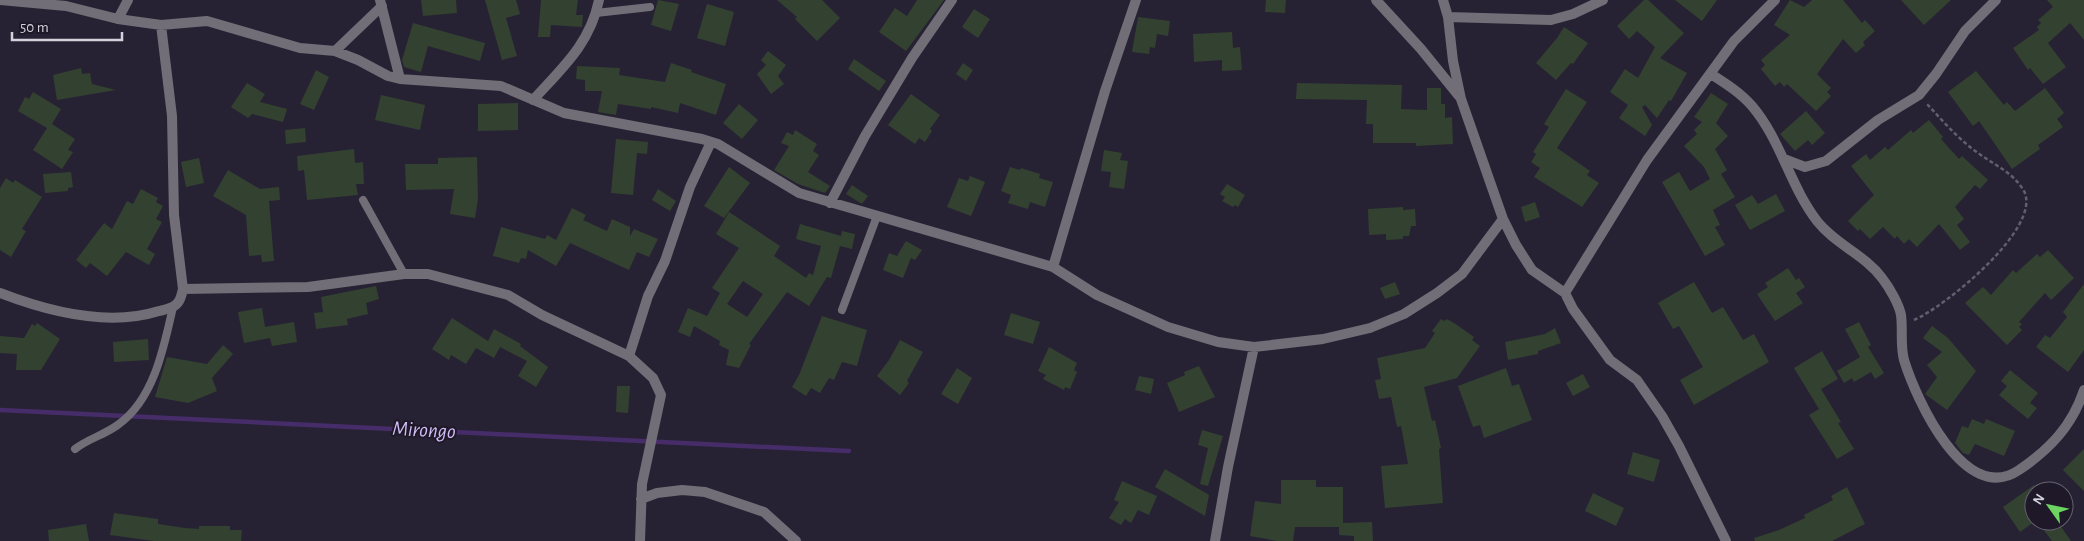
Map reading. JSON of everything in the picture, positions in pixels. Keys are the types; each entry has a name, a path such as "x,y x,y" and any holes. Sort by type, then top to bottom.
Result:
{"street":[{"path":"0,0 66,6 118,19 161,25 207,21 300,48 335,51 388,76 400,79 486,84 513,90 564,113 711,142 799,193 1053,267 1097,295 1168,327 1218,342 1254,347 1323,339 1370,328 1404,314 1462,274 1503,219"},
{"path":"118,19 128,0"},
{"path":"533,100 579,49 590,32 599,0"},
{"path":"830,203 865,136 907,65 952,0"},
{"path":"1053,267 1105,91 1136,0"},
{"path":"1376,0 1421,49 1461,99"},
{"path":"1443,0 1448,17 1453,61 1461,99 1503,219 1532,270 1565,293 1573,309 1610,360 1637,380 1662,416 1726,541"},
{"path":"1448,17 1551,20 1573,14 1603,0"},
{"path":"1565,293 1647,160 1734,41 1775,0"},
{"path":"1784,158 1806,167 1826,161 1878,120 1919,95 1936,74 1964,31 1996,0"},
{"path":"335,51 381,3"},
{"path":"381,3 400,79"},
{"path":"0,293 50,309 84,315 119,318 149,314 173,307 179,301 183,290 174,215 172,116 161,25"},
{"path":"1711,74 1737,91 1752,105 1784,158 1794,184 1817,221 1882,278 1901,315 1904,359 1935,428 1955,458 1977,472 1999,478 2010,476 2046,452 2063,432 2079,405 2084,390"},
{"path":"629,356 648,296 668,253 690,187 711,142"},
{"path":"183,290 308,287 404,274 428,274 508,295 542,315 629,356 653,378 661,395 640,499 640,541"},
{"path":"1215,541 1228,466 1254,347"},
{"path":"640,499 682,490 704,492 764,512 796,541"}],"lane":[{"path":"596,13 650,7"},
{"path":"363,200 404,274"},
{"path":"842,310 877,216"},
{"path":"75,449 86,440 119,424 145,396 151,384 173,307"}],"path":[{"path":"1901,325 1922,317 1979,273 2005,246 2020,221 2027,204 2025,193 2008,172 1967,144 1919,95"}],"building":[{"path":"421,0 456,0 457,13 423,16"},
{"path":"485,0 516,0 520,14 506,18 517,56 502,60"},
{"path":"541,0 578,0 576,15 583,15 582,27 551,25 550,37 538,37"},
{"path":"658,0 679,4 671,31 651,25"},
{"path":"777,0 822,0 840,18 817,41 795,19 797,17"},
{"path":"917,0 944,0 906,51 879,32 895,8 907,16"},
{"path":"1266,0 1286,0 1285,13 1265,12"},
{"path":"1644,0 1648,0 1684,33 1660,58 1687,73 1671,101 1669,100 1657,118 1645,105 1642,107 1652,125 1645,136 1619,118 1628,105 1610,92 1625,69 1638,78 1655,47 1637,31 1629,39 1617,26"},
{"path":"1675,0 1717,0 1702,21"},
{"path":"1790,0 1804,7 1812,0 1843,0 1862,23 1865,20 1875,31 1863,42 1865,45 1856,53 1843,39 1817,74 1831,88 1827,92 1831,96 1816,111 1787,84 1784,87 1780,82 1775,86 1761,69 1765,65 1761,60 1790,35 1774,25"},
{"path":"1901,0 1951,0 1924,25"},
{"path":"2047,0 2084,0 2084,40 2070,23 2048,43 2066,67 2043,84 2030,68 2028,70 2013,48 2039,30 2037,27 2041,23 2038,20 2053,7"},
{"path":"707,4 734,12 725,46 697,38"},
{"path":"974,9 990,19 978,38 962,27"},
{"path":"1138,17 1170,21 1168,36 1157,34 1155,48 1150,47 1149,54 1132,52"},
{"path":"413,23 485,43 480,61 428,46 421,72 404,67 402,60"},
{"path":"1564,27 1588,43 1573,64 1571,63 1556,80 1536,63"},
{"path":"1232,32 1233,48 1240,47 1242,70 1222,71 1222,60 1194,62 1193,34"},
{"path":"768,51 786,65 778,76 784,84 771,94 757,74 766,65 761,60"},
{"path":"854,59 886,81 879,91 848,69"},
{"path":"671,63 726,84 716,115 680,103 678,113 651,107 651,109 618,104 616,115 598,112 602,91 585,91 585,80 576,79 577,66 620,68 619,75 665,82"},
{"path":"963,63 973,70 966,81 956,74"},
{"path":"81,68 82,74 90,73 92,84 116,90 57,100 53,75"},
{"path":"316,70 329,77 314,110 300,104"},
{"path":"1976,71 2004,105 2007,102 2015,111 2045,88 2064,113 2057,119 2063,127 2038,145 2040,149 2012,169 1979,121 1973,126 1948,92"},
{"path":"247,83 265,94 260,102 287,109 283,122 252,114 248,118 231,107"},
{"path":"1297,83 1402,85 1401,109 1427,110 1427,88 1441,88 1441,104 1445,104 1445,118 1452,117 1453,144 1416,146 1416,143 1373,143 1373,124 1366,124 1367,100 1296,99"},
{"path":"1566,89 1587,102 1557,148 1590,171 1587,175 1599,183 1582,207 1534,177 1540,168 1531,162 1536,154 1533,152 1549,127 1544,124"},
{"path":"33,92 61,109 52,124 75,139 68,150 73,152 62,169 33,150 47,128 18,111 25,97 29,99"},
{"path":"1711,93 1728,104 1716,123 1728,136 1715,149 1727,170 1721,174 1735,197 1713,210 1720,225 1715,227 1725,245 1705,256 1662,182 1679,172 1690,191 1710,179 1704,167 1684,146 1697,134 1694,130 1702,122 1694,117"},
{"path":"911,94 940,115 930,129 932,131 925,142 919,138 915,144 888,125"},
{"path":"381,95 425,105 420,130 375,120"},
{"path":"518,103 518,130 478,131 478,104"},
{"path":"739,104 758,120 742,139 723,123"},
{"path":"1806,111 1825,133 1812,145 1808,140 1795,151 1780,134"},
{"path":"1929,120 1943,137 1941,139 1959,159 1962,156 1988,180 1980,189 1975,185 1955,207 1964,219 1957,225 1970,242 1960,250 1939,224 1917,247 1909,239 1904,244 1897,236 1895,239 1883,227 1870,239 1848,221 1874,195 1851,166 1866,154 1870,160 1885,147 1888,150 1911,130 1913,133"},
{"path":"305,128 306,142 286,144 285,130"},
{"path":"795,130 817,144 813,151 819,155 808,172 830,186 825,193 798,184 774,170 789,146 781,143 787,132 793,135"},
{"path":"616,139 648,142 647,154 637,153 633,195 611,193"},
{"path":"354,149 355,163 363,162 364,184 356,184 358,195 307,200 304,170 298,171 297,156"},
{"path":"1104,150 1122,153 1120,160 1128,161 1124,189 1109,187 1111,172 1101,171"},
{"path":"477,157 478,199 475,218 450,214 454,189 406,190 405,164 438,164 438,158"},
{"path":"199,158 204,183 186,187 181,162"},
{"path":"729,167 750,183 724,218 704,206"},
{"path":"1010,167 1020,170 1021,168 1040,174 1039,178 1053,182 1045,207 1030,202 1028,209 1008,203 1011,195 1001,191"},
{"path":"228,170 260,189 279,187 280,200 269,201 274,261 262,262 261,255 249,256 246,215 213,196"},
{"path":"71,172 73,187 68,188 68,191 45,193 43,174"},
{"path":"970,176 985,182 971,216 947,207 959,178 968,181"},
{"path":"6,178 13,183 15,180 42,197 22,229 26,231 11,257 0,250 0,188"},
{"path":"1227,184 1245,195 1238,207 1235,205 1233,207 1222,201 1225,197 1220,194"},
{"path":"852,185 868,196 862,204 846,194"},
{"path":"141,189 158,198 156,202 163,206 156,219 162,222 147,249 155,254 149,265 126,252 107,276 90,263 86,268 76,260 104,223 112,229 127,201 133,204"},
{"path":"658,189 676,201 670,211 652,200"},
{"path":"1776,194 1785,211 1750,230 1735,205 1752,195 1758,204"},
{"path":"1535,202 1540,217 1525,222 1521,207"},
{"path":"1403,207 1403,210 1415,209 1416,226 1411,226 1409,236 1403,236 1403,239 1386,240 1386,234 1369,235 1368,209"},
{"path":"572,208 586,215 583,220 607,231 612,219 630,227 630,236 634,229 658,239 649,257 637,252 629,270 570,243 556,266 528,250 526,259 521,258 519,263 493,256 501,227 545,239 547,235 556,240"},
{"path":"729,212 780,246 774,256 806,278 809,273 813,275 821,246 796,239 800,224 841,236 842,231 855,234 852,249 840,246 831,278 827,277 809,306 787,292 749,344 751,345 739,368 726,365 729,350 719,345 720,341 694,326 690,337 678,332 688,308 707,316 720,293 712,288 739,248 716,234","holes":["743,281 763,294 747,317 727,304"]},
{"path":"906,241 922,250 915,260 911,258 903,278 883,270 889,253 897,256"},
{"path":"2048,250 2074,278 2051,300 2045,293 2019,322 2022,324 2019,327 2022,330 2007,345 1965,303 1983,287 1991,295 2013,270 2016,273 2037,254 2040,257"},
{"path":"1788,268 1796,280 1799,278 1805,287 1796,293 1803,303 1775,321 1757,294 1768,287 1765,283"},
{"path":"1395,282 1400,294 1385,299 1380,288"},
{"path":"1694,282 1712,313 1723,307 1743,340 1754,334 1769,362 1694,405 1680,380 1703,367 1679,326 1673,329 1658,303"},
{"path":"2084,284 2084,350 2068,372 2036,347 2045,335 2050,338 2067,317 2063,312"},
{"path":"376,286 379,299 366,303 368,314 347,319 348,325 316,329 314,313 323,312 321,297"},
{"path":"262,308 265,327 294,322 297,342 272,346 270,338 244,343 238,312"},
{"path":"1011,313 1040,322 1033,344 1004,335"},
{"path":"822,316 867,330 857,366 842,362 834,380 829,378 820,393 811,388 806,396 792,387 799,375"},
{"path":"452,318 488,341 494,329 521,344 520,346 548,367 536,387 518,376 527,361 500,347 494,358 476,348 466,364 451,355 449,360 432,349"},
{"path":"1441,319 1444,321 1447,319 1457,325 1474,337 1472,340 1480,346 1457,378 1424,387 1432,421 1435,420 1441,448 1439,449 1443,503 1385,508 1381,466 1408,464 1401,426 1397,427 1391,397 1379,399 1375,380 1381,379 1377,358 1425,348 1435,333 1432,331"},
{"path":"1859,322 1871,345 1868,347 1884,373 1875,379 1871,372 1854,382 1852,378 1844,383 1837,371 1860,357 1845,329"},
{"path":"37,323 60,339 41,370 16,370 17,354 0,353 0,336 24,338 32,324 35,326"},
{"path":"1932,326 1948,338 1976,371 1947,410 1925,394 1937,377 1927,365 1942,352 1923,338"},
{"path":"1555,328 1561,343 1538,351 1538,354 1508,360 1505,342 1545,334"},
{"path":"148,339 149,360 114,362 113,342"},
{"path":"900,340 923,352 907,381 909,383 900,395 877,376"},
{"path":"223,345 233,354 212,378 217,391 188,403 155,397 167,357 207,364"},
{"path":"1049,347 1077,363 1074,370 1077,372 1070,389 1065,387 1064,390 1043,379 1046,375 1038,371"},
{"path":"1822,351 1838,379 1821,389 1841,422 1838,423 1854,449 1837,459 1809,415 1819,409 1794,368"},
{"path":"1199,366 1215,397 1179,412 1167,383 1185,375 1184,372"},
{"path":"957,368 972,378 958,404 941,394"},
{"path":"1506,368 1512,386 1519,384 1532,420 1484,438 1480,425 1473,427 1458,386"},
{"path":"2010,370 2038,393 2030,403 2037,408 2028,419 1999,395 2007,386 2001,381"},
{"path":"1583,374 1590,387 1573,396 1566,383"},
{"path":"1139,376 1154,379 1151,394 1135,390"},
{"path":"617,386 630,386 628,413 616,412"},
{"path":"1972,419 1984,424 1986,419 2015,431 2004,456 1975,444 1969,455 1963,453 1955,443 1962,426 1968,428"},
{"path":"1202,430 1223,436 1208,486 1200,484 1208,448 1198,445"},
{"path":"2084,449 2084,491 2074,481 2063,470"},
{"path":"1633,452 1660,460 1654,482 1627,474"},
{"path":"1165,469 1209,495 1205,516 1155,487"},
{"path":"1281,480 1316,480 1316,487 1343,487 1343,523 1372,522 1373,541 1354,541 1354,536 1339,535 1339,527 1295,527 1293,541 1277,541 1250,536 1255,501 1281,504"},
{"path":"1122,481 1157,496 1149,515 1138,510 1131,523 1125,519 1121,525 1109,518 1119,502 1114,500"},
{"path":"1847,487 1865,524 1832,541 1755,541 1754,538 1779,530 1805,518 1804,515 1833,500 1831,496"},
{"path":"2024,492 2024,529 2020,532 2003,507"},
{"path":"1593,493 1624,508 1616,526 1585,511"},
{"path":"114,513 158,519 158,524 185,528 199,529 199,526 230,526 230,530 242,530 241,541 154,541 110,535"},
{"path":"86,524 89,541 49,541 48,530"},
{"path":"2044,531 2064,531 2071,541 2052,541"}],"waterway":[{"name":"Mirongo","path":"0,410 849,451"}]}
